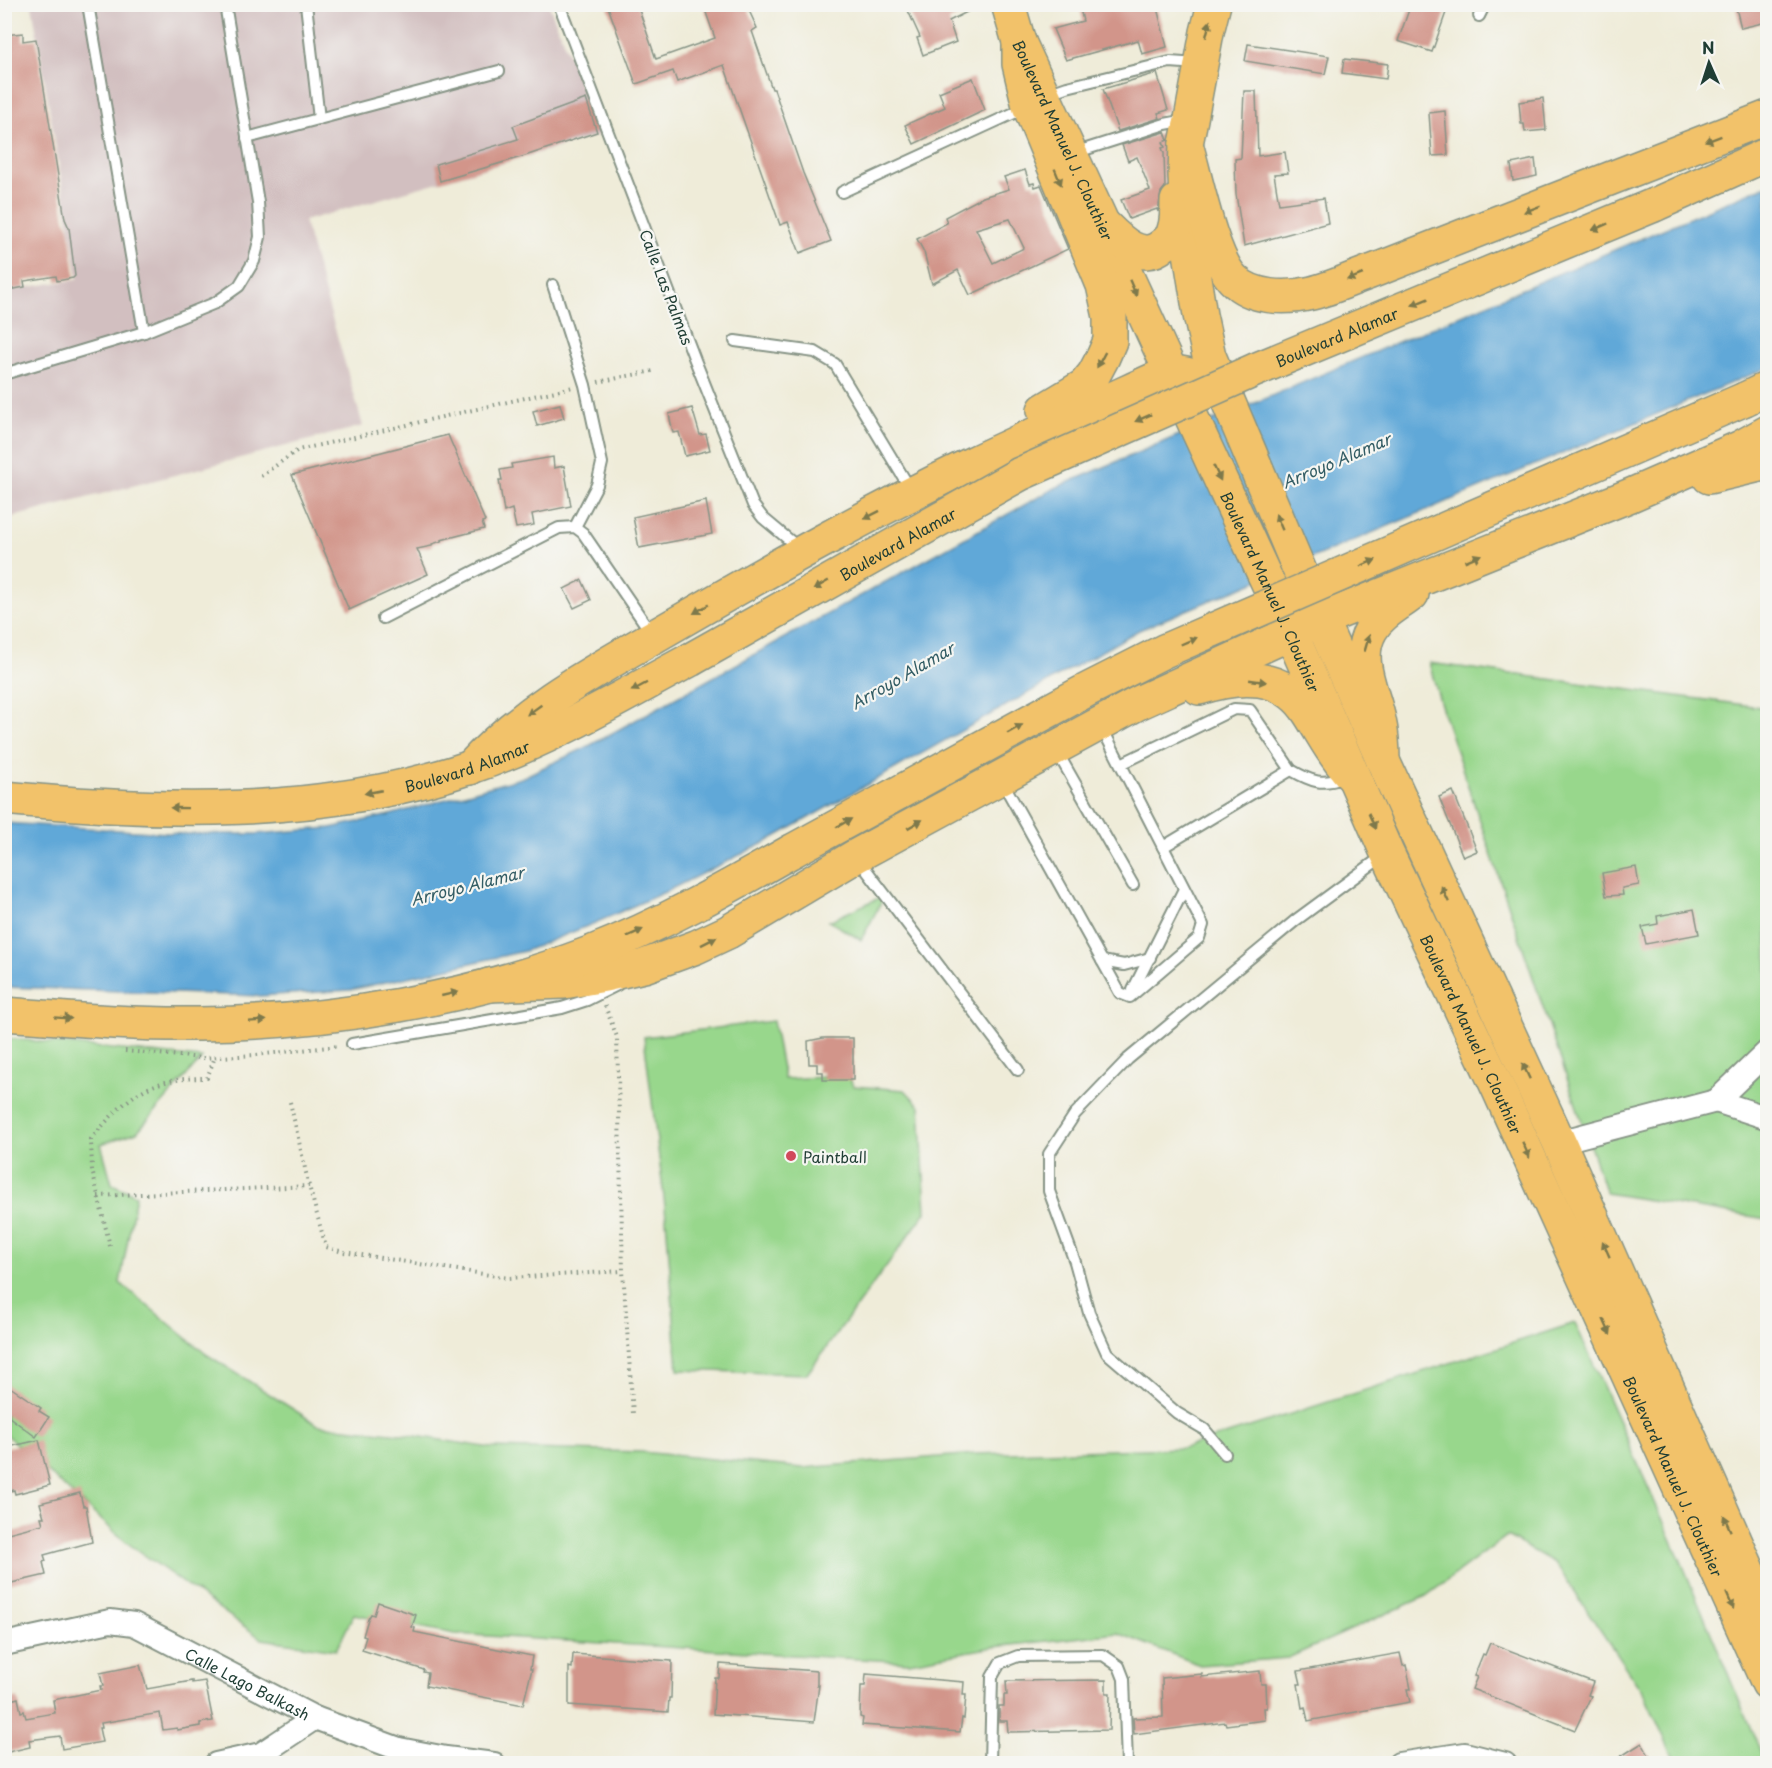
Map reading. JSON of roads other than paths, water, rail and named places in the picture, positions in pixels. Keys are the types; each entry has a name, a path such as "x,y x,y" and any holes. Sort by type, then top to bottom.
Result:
{"main road":[{"name":"Boulevard Manuel J. Clouthier","path":"1008,4 1019,42 1019,64 1037,101 1071,154 1103,223 1291,633 1351,775 1498,1088 1767,1683"},
{"name":"Boulevard Manuel J. Clouthier","path":"1215,4 1207,32 1187,146 1187,234 1200,315 1219,382 1383,761 1559,1142 1767,1616"},
{"path":"968,465 1000,433 1084,387 1110,341 1110,317 1103,285 1037,101"},
{"path":"1187,146 1214,241 1221,261 1233,280 1254,294 1287,296 1311,293 1373,271 1767,117"},
{"path":"1103,223 1129,247 1140,251 1152,252 1169,240 1174,231 1187,146"},
{"name":"Boulevard Alamar","path":"4,798 130,808 208,808 296,804 347,798 400,787 470,768 564,728 690,660 1020,474 1255,370 1654,205 1767,154"},
{"path":"470,768 493,743 530,713 654,637 802,551 913,493 968,465 1186,373 1219,382"},
{"path":"4,1014 118,1022 223,1023 305,1018 407,1004 489,985 591,952 645,929 714,895 792,850 1087,690 1164,651 1756,394"},
{"path":"489,985 564,981 605,975 644,966 696,947 728,932 856,856 1140,702 1322,619 1631,495 1741,447 1767,432"},
{"path":"1631,495 1767,463"},
{"path":"1383,761 1379,719 1363,657 1365,644 1371,630 1381,617 1416,591 1428,576"},
{"path":"1140,702 1158,701 1222,681 1257,680 1278,684 1293,695 1308,711 1334,756 1351,775"}],"street":[{"path":"1559,1142 1716,1101 1767,1051"},
{"path":"1716,1101 1767,1118"},
{"name":"Calle Lago Balkash","path":"4,1644 110,1621 134,1624 315,1718 399,1749 494,1764"},
{"path":"216,1764 261,1754 315,1718"},
{"path":"1399,1764 1465,1754 1505,1764"}],"lane":[{"path":"88,4 144,332"},
{"path":"4,374 144,332 215,303 239,286 254,261 260,237 258,202 225,4"},
{"path":"306,4 319,119"},
{"name":"Calle Las Palmas","path":"559,4 753,505 763,518 802,551"},
{"path":"1479,16 1485,4"},
{"path":"842,192 1067,87 1170,62 1201,64"},
{"path":"248,138 499,71"},
{"path":"1071,154 1165,124 1187,146"},
{"path":"553,285 585,385 602,463 597,485 575,527"},
{"path":"735,341 816,352 835,364 913,493"},
{"path":"383,618 560,528 575,527 583,533 654,637"},
{"path":"1121,764 1234,709 1250,710 1291,770 1311,781 1329,783 1351,775"},
{"path":"1100,723 1203,925 1199,938 1130,997"},
{"path":"1055,748 1133,885"},
{"path":"1163,847 1291,770"},
{"path":"1000,778 1120,993 1130,997"},
{"path":"1225,1454 1204,1429 1177,1413 1107,1353 1089,1313 1075,1262 1049,1191 1049,1154 1075,1114 1128,1059 1296,920 1387,853"},
{"path":"856,856 1018,1070"},
{"path":"1130,997 1184,889"},
{"path":"1102,961 1124,965 1150,958"},
{"path":"352,1044 562,1008 600,994 644,966"},
{"path":"990,1764 992,1677 1000,1663 1018,1656 1103,1655 1119,1666 1124,1679 1127,1764"}],"water":[{"name":"Arroyo Alamar","path":"1767,185 1767,368 1139,630 768,841 665,892 525,951 350,990 260,996 5,987 4,823 185,834 256,834 330,828 390,815 521,778 587,747 1055,488"}],"place":[{"name":"Paintball","path":"791,1156"}]}
